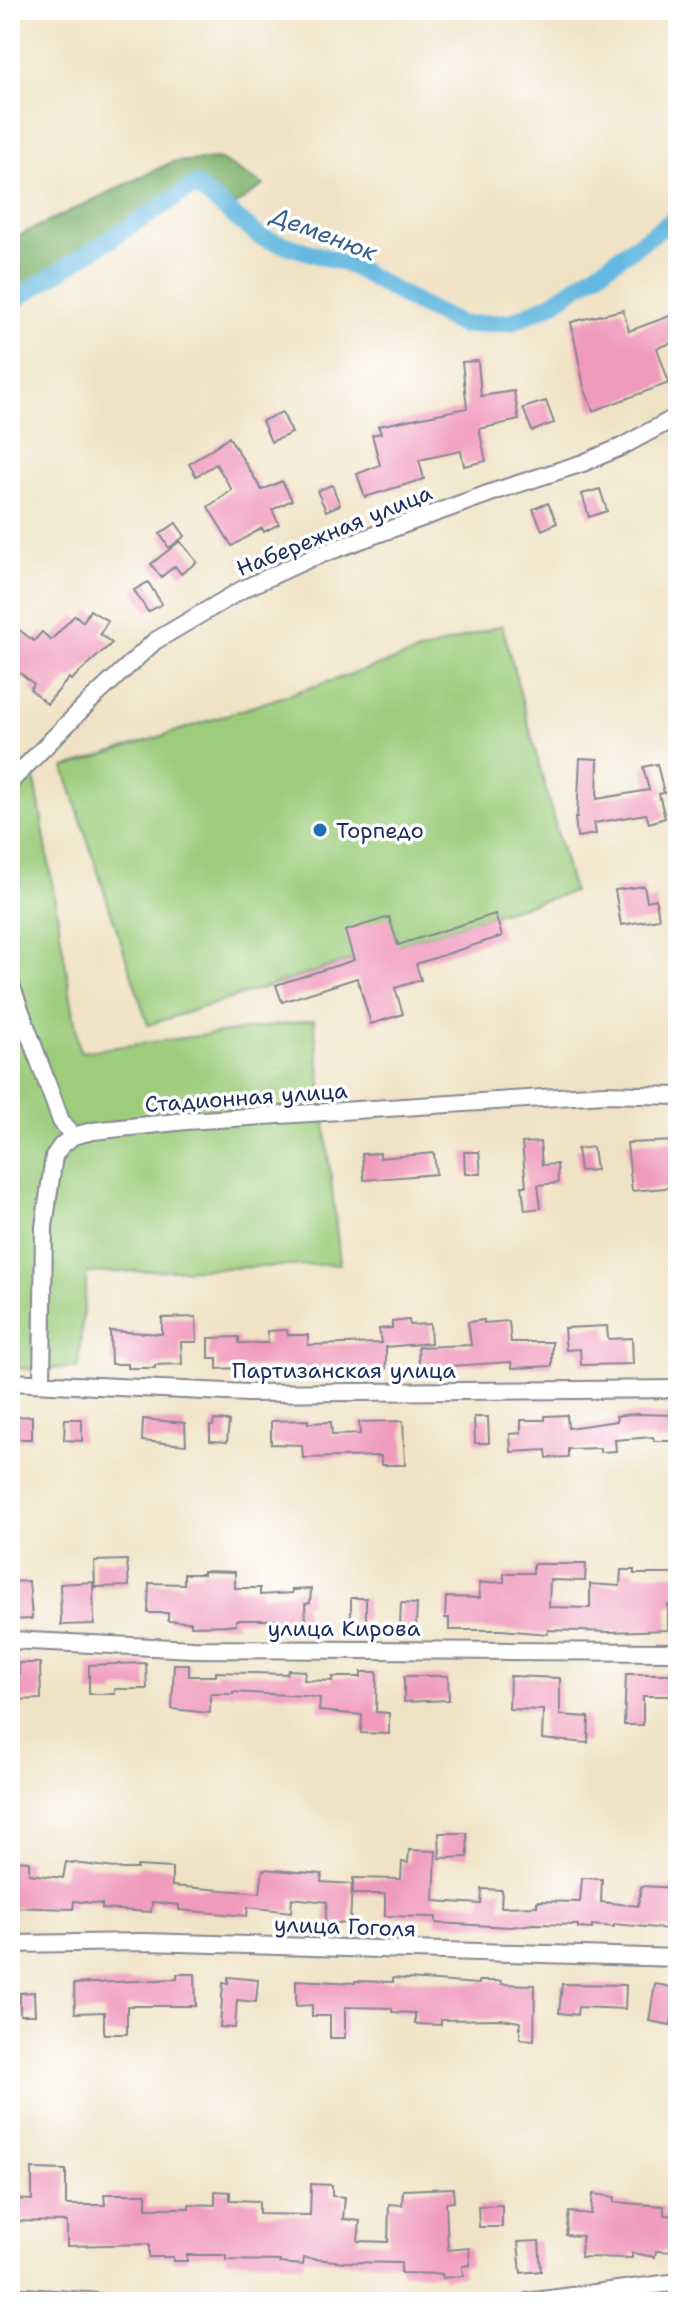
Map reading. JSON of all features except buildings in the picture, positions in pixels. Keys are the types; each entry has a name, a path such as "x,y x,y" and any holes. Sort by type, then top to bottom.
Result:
{"street":[{"name":"Набережная улица","path":"10,782 155,641 243,589 311,558 583,463 621,447 678,416"},
{"path":"10,982 61,1121 73,1136 54,1156 44,1227 42,1383"},
{"name":"Стадионная улица","path":"73,1136 186,1121 605,1094 678,1096"},
{"name":"Партизанская улица","path":"10,1382 248,1393 678,1389"},
{"name":"улица Кирова","path":"10,1640 193,1649 678,1652"},
{"name":"улица Гоголя","path":"10,1944 145,1942 678,1958"},
{"path":"527,2302 678,2282"},
{"path":"10,2296 100,2302"}],"green space":[{"path":"219,159 264,185 227,211 194,185 10,303 10,240 172,162"},
{"name":"Торпедо","path":"502,625 573,892 148,1025 64,768"},
{"path":"32,761 80,1052 314,1020 340,1264 87,1273 78,1368 10,1369 10,782"}],"waterway":[{"name":"Деменюк","path":"10,303 195,185 260,237 350,265 461,325 511,322 551,304 678,217"}],"place":[{"name":"Торпедо","path":"320,830"}]}
